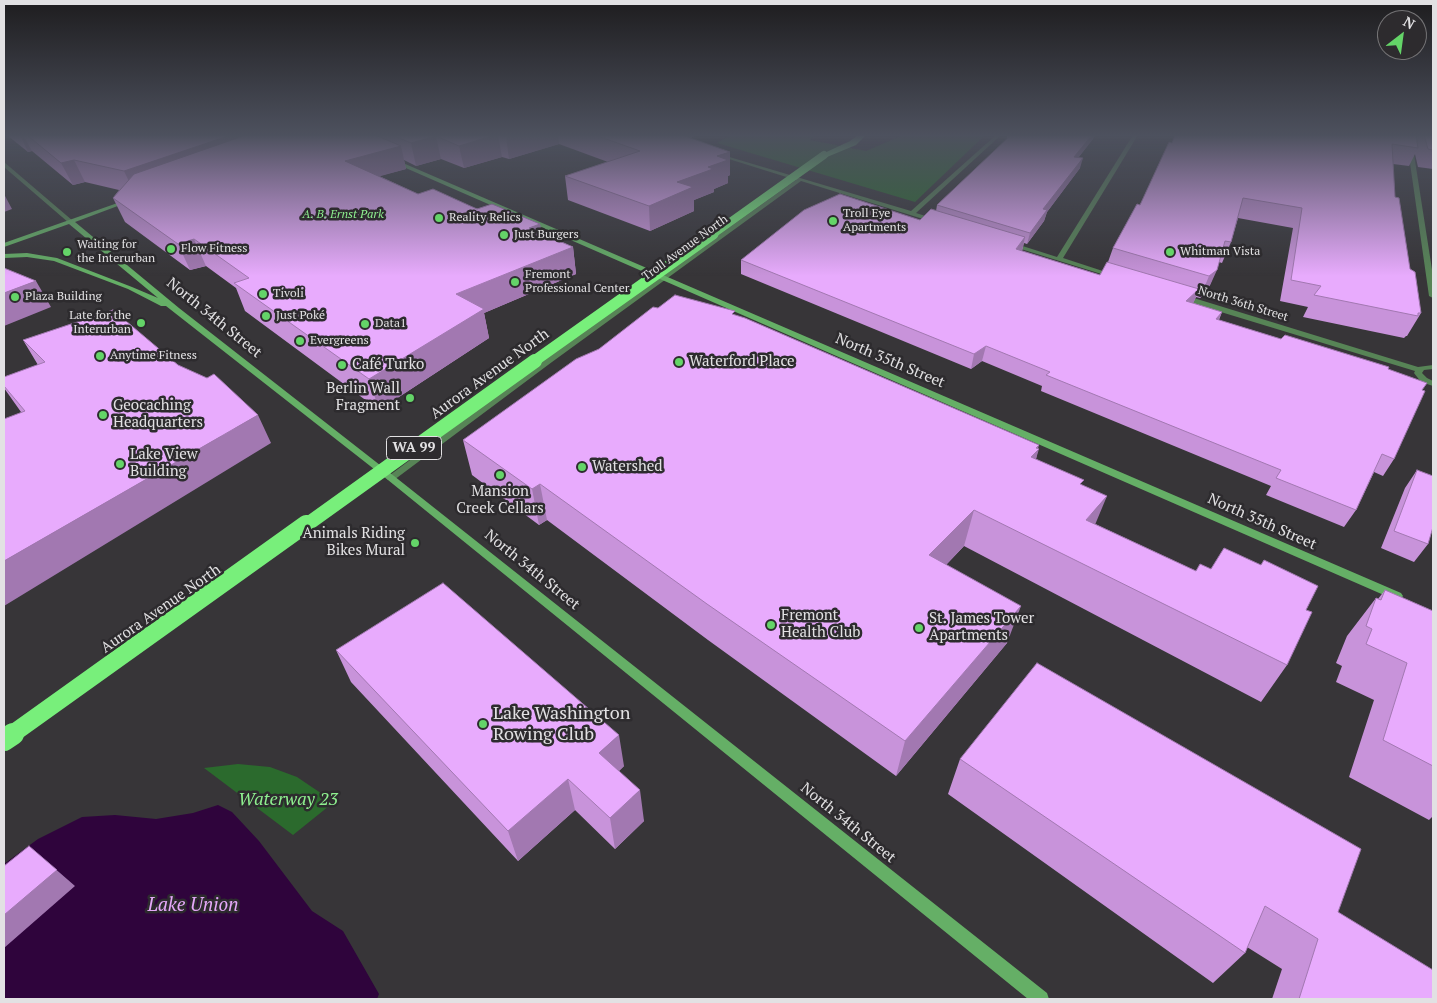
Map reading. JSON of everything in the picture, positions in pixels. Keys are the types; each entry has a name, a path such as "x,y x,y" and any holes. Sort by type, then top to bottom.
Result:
{"highway":[{"name":"Aurora Avenue North","path":"4,740 785,182"}],"street":[{"name":"North 34th Street","path":"25,182 176,310 391,478 1041,999"},
{"name":"North 35th Street","path":"444,182 1406,600"},
{"name":"Troll Avenue North","path":"391,478 549,360 796,182"},
{"path":"809,182 940,222"},
{"path":"911,214 947,182"},
{"path":"1059,259 1107,182"},
{"path":"1415,182 1433,296"},
{"path":"4,246 138,198"},
{"path":"1005,242 1116,277"},
{"path":"4,256 27,255 55,260 130,288 176,310"},
{"name":"North 36th Street","path":"1173,294 1419,370"},
{"path":"1433,367 1419,370 1420,376 1433,384"}],"green space":[{"path":"847,182 936,182 915,202"},
{"name":"Waterway 23","path":"238,764 270,767 297,777 334,802 293,835 204,768"}],"water":[{"name":"Lake Union","path":"218,805 232,812 259,841 312,911 343,931 379,994 377,999 4,999 4,864 38,839 82,817 115,815 156,819 193,813"}],"building":[{"path":"127,182 391,182 418,194 433,189 477,209 492,204 540,224 529,228 573,247 456,294 484,309 369,379 234,283 249,278 194,239 178,244 113,198"},
{"path":"581,182 678,182 693,187 649,206"},
{"path":"962,182 1064,182 1043,209 1047,210 1030,233 937,205"},
{"path":"1151,182 1394,182 1395,197 1399,198 1410,269 1415,272 1421,313 1418,313 1418,316 1314,295 1321,286 1291,280 1302,208 1243,198 1231,242 1225,241 1217,270 1209,276 1113,248 1137,204 1140,205"},
{"path":"840,194 920,220 931,209 1025,237 1016,249 1100,275 1107,262 1199,289 1186,301 1222,312 1216,319 1281,339 1285,335 1389,367 1388,369 1427,383 1422,390 1425,391 1394,459 1382,454 1356,510 1276,478 1281,470 1046,375 1050,372 986,346 974,354 741,260 804,210"},
{"path":"4,268 36,281 4,293"},
{"path":"675,295 735,311 732,314 1039,445 1036,448 1039,449 1031,457 1084,480 1080,484 1107,496 1086,520 1196,571 1200,564 1211,569 1224,548 1261,565 1264,560 1318,586 1306,610 1312,612 1287,665 974,510 929,555 1021,606 905,741 707,604 540,484 532,489 463,440 576,359 599,349 653,307 658,308"},
{"name":"Lake View Building","path":"113,310 178,365 207,378 214,374 258,415 4,561 4,419 25,411 4,386 4,377 45,362 23,340"},
{"path":"1417,470 1433,476 1433,527 1428,544 1394,531"},
{"name":"Lake Washington Rowing Club","path":"443,583 619,735 599,753 640,790 610,818 568,779 508,831 336,650"},
{"path":"1385,590 1433,611 1433,766 1383,740 1407,663 1366,644 1372,629 1366,626 1376,598 1381,600"},
{"path":"1037,663 1361,849 1338,912 1433,970 1433,999 1299,999 1318,939 1265,906 1245,953 960,759"},
{"path":"29,846 57,870 4,915 4,866"}],"place":[{"name":"Reality Relics","path":"439,218"},
{"name":"Troll Eye Apartments","path":"833,221"},
{"name":"Just Burgers","path":"504,235"},
{"name":"Flow Fitness","path":"171,249"},
{"name":"Waiting for the Interurban","path":"67,252"},
{"name":"Whitman Vista","path":"1170,252"},
{"name":"Fremont Professional Center","path":"515,282"},
{"name":"Tivoli","path":"263,294"},
{"name":"Plaza Building","path":"15,297"},
{"name":"Just Poké","path":"266,316"},
{"name":"Late for the Interurban","path":"141,323"},
{"name":"Data1","path":"365,324"},
{"name":"Evergreens","path":"300,341"},
{"name":"Anytime Fitness","path":"100,356"},
{"name":"Waterford Place","path":"679,362"},
{"name":"Café Turko","path":"342,365"},
{"name":"Berlin Wall Fragment","path":"410,398"},
{"name":"Geocaching Headquarters","path":"103,415"},
{"name":"Lake View Building","path":"120,464"},
{"name":"Watershed","path":"582,467"},
{"name":"Mansion Creek Cellars","path":"500,475"},
{"name":"Animals Riding Bikes Mural","path":"415,543"},
{"name":"Fremont Health Club","path":"771,625"},
{"name":"St. James Tower Apartments","path":"919,628"},
{"name":"Lake Washington Rowing Club","path":"483,724"}],"park label":[{"name":"A. B. Ernst Park","path":"343,215"}]}
